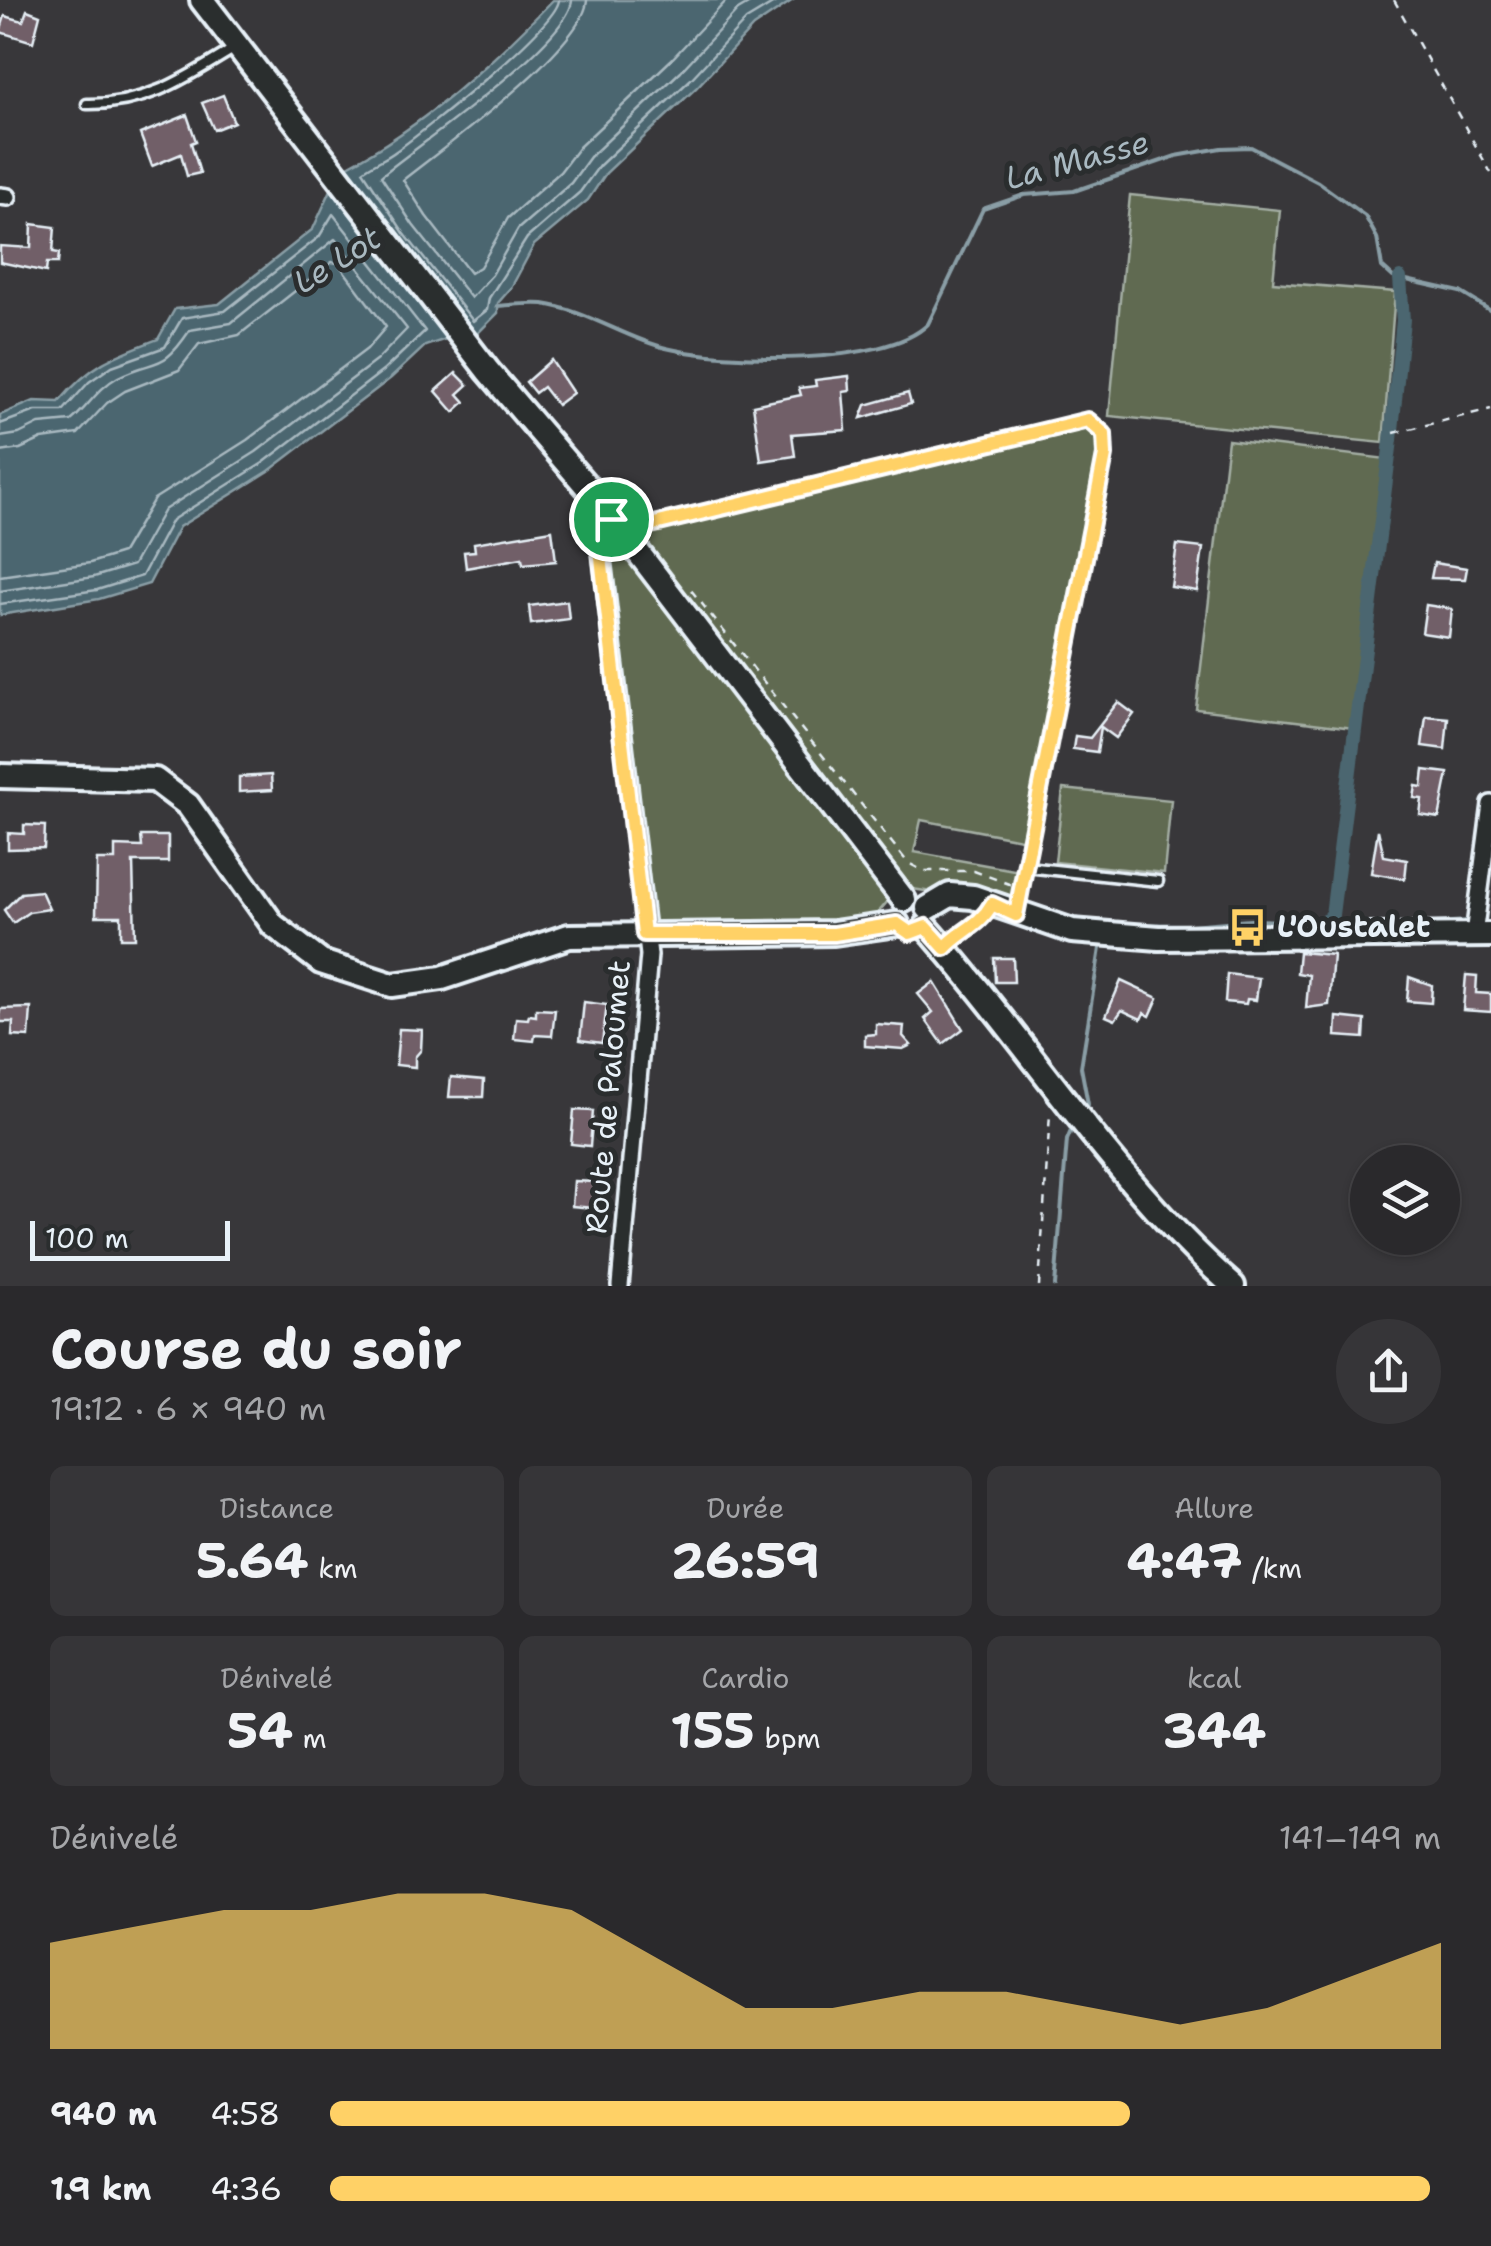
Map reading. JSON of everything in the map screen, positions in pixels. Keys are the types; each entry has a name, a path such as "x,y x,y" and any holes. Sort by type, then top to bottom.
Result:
{"street":[{"path":"202,0 488,371 594,496 904,900"},
{"name":"Route de Paloumet","path":"594,496 644,934 650,955 620,1286"},
{"path":"0,776 155,780 188,805 273,925 322,962 392,985 442,978 569,936 834,934 897,924 910,933 950,895 973,897 1072,932 1159,938 1481,928 1491,804"},
{"path":"904,900 920,900 945,948 1124,1178 1194,1252 1233,1286"},
{"path":"897,924 895,913 904,900"}],"lane":[{"path":"87,104 123,104 175,84 237,47"},
{"path":"611,519 621,516 642,527 1088,420 1104,434 1105,455 1016,915"},
{"path":"1026,867 1158,880"}],"path":[{"path":"1394,0 1491,173"},
{"path":"1394,433 1491,409"},
{"path":"692,590 908,863 924,871 974,872 1002,882"},
{"path":"945,948 957,935 983,920 992,904"},
{"path":"1039,1286 1050,1107"}],"green space":[{"path":"1130,195 1280,210 1273,282 1395,292 1383,443 1109,416"},
{"path":"1088,420 1103,434 1105,455 1031,841 921,820 914,852 1025,872 1016,915 950,895 894,886 621,531"},
{"path":"1228,440 1387,459 1354,728 1196,709"},
{"path":"607,534 682,622 887,888 888,901 876,915 828,927 650,925"},
{"path":"1063,789 1171,800 1164,873 1055,862"}],"water":[{"path":"553,0 793,0 753,27 696,88 606,173 588,200 534,245 511,288 498,303 498,313 473,338 346,167 430,113"},
{"name":"Le Lot","path":"331,190 446,339 425,346 391,378 269,471 179,527 149,584 99,599 0,615 0,415 34,401 59,402 104,363 158,339 175,309 219,304 313,229"}],"building":[{"path":"27,10 40,15 33,42 0,32 5,16 23,21"},
{"path":"223,95 234,122 214,130 202,103"},
{"path":"187,115 196,141 191,143 200,173 187,176 181,154 152,166 140,134"},
{"path":"32,224 55,227 53,252 59,253 58,263 47,263 46,272 0,262 0,246 31,248"},
{"path":"551,360 573,393 557,405 543,387 535,393 526,382"},
{"path":"456,373 468,385 458,394 465,402 454,412 436,391"},
{"path":"849,376 850,391 843,392 846,430 792,434 795,456 761,461 753,405 801,395 799,388 816,386 815,380"},
{"path":"908,393 911,404 861,418 866,405"},
{"path":"552,530 556,561 523,564 522,558 466,568 464,552 475,551 474,543"},
{"path":"1177,545 1203,548 1197,591 1171,587"},
{"path":"1434,563 1467,568 1465,579 1431,578"},
{"path":"567,601 569,619 531,624 529,606"},
{"path":"1426,605 1452,609 1449,637 1422,633"},
{"path":"1118,702 1134,714 1116,738 1101,727 1097,752 1073,749 1075,736 1090,738"},
{"path":"1426,716 1448,718 1445,749 1422,746"},
{"path":"1424,770 1448,773 1439,818 1420,815 1422,799 1414,798 1416,786 1422,787"},
{"path":"271,775 272,790 239,792 239,777"},
{"path":"24,825 45,826 44,848 8,849 8,833 24,834"},
{"path":"1378,830 1384,856 1407,860 1405,879 1371,873"},
{"path":"141,836 168,836 168,862 133,862 135,938 121,938 121,916 96,916 97,860 115,860 115,846 142,847"},
{"path":"41,891 49,909 29,912 13,923 4,910 21,893"},
{"path":"1299,952 1333,955 1329,1005 1306,1008 1309,975 1297,973"},
{"path":"994,958 1013,958 1014,982 995,982"},
{"path":"1227,974 1259,978 1256,1000 1247,999 1246,1004 1225,1002"},
{"path":"1466,975 1477,976 1476,993 1491,994 1491,1012 1463,1010"},
{"path":"1409,977 1432,985 1431,1003 1407,1001"},
{"path":"1121,981 1158,998 1150,1016 1144,1013 1141,1019 1122,1010 1115,1020 1106,1016"},
{"path":"934,982 963,1029 943,1044 925,1019 933,1012 918,994"},
{"path":"584,1002 607,1005 602,1043 580,1040"},
{"path":"31,1008 29,1037 12,1036 13,1022 0,1022 0,1009"},
{"path":"536,1009 555,1010 552,1036 535,1035 534,1041 514,1039 516,1018 536,1016"},
{"path":"1337,1017 1365,1020 1364,1038 1336,1036"},
{"path":"876,1024 904,1026 903,1036 911,1045 903,1049 865,1046 865,1035 876,1034"},
{"path":"399,1029 422,1030 415,1067 396,1065"},
{"path":"451,1077 484,1080 483,1097 449,1097"},
{"path":"574,1110 593,1111 590,1146 571,1144"},
{"path":"574,1181 595,1182 593,1208 572,1206"}],"waterway":[{"name":"La Masse","path":"497,306 559,307 651,343 692,353 802,357 877,348 907,338 928,324 983,209 1024,195 1074,191 1176,156 1251,147 1318,182 1365,216 1377,238 1382,267 1393,277 1460,292 1491,311"},
{"path":"1324,923 1332,915 1391,440 1403,320 1400,278"},
{"name":"La Masse","path":"1114,924 1469,921"},
{"name":"La Masse","path":"1478,923 1491,924"},
{"name":"La Masse","path":"1086,1114 1088,1104 1081,1067 1101,942"},
{"name":"La Masse","path":"1055,1286 1067,1140 1073,1126"}],"place":[{"name":"L'Oustalet","path":"1247,927"}],"route":[{"path":"1088,420 1104,434 1105,455 1016,915 992,904 983,920 957,935 945,948 926,927 910,933 897,924 834,934 644,934 594,496 611,519 621,516 642,527 1088,420"}]}
